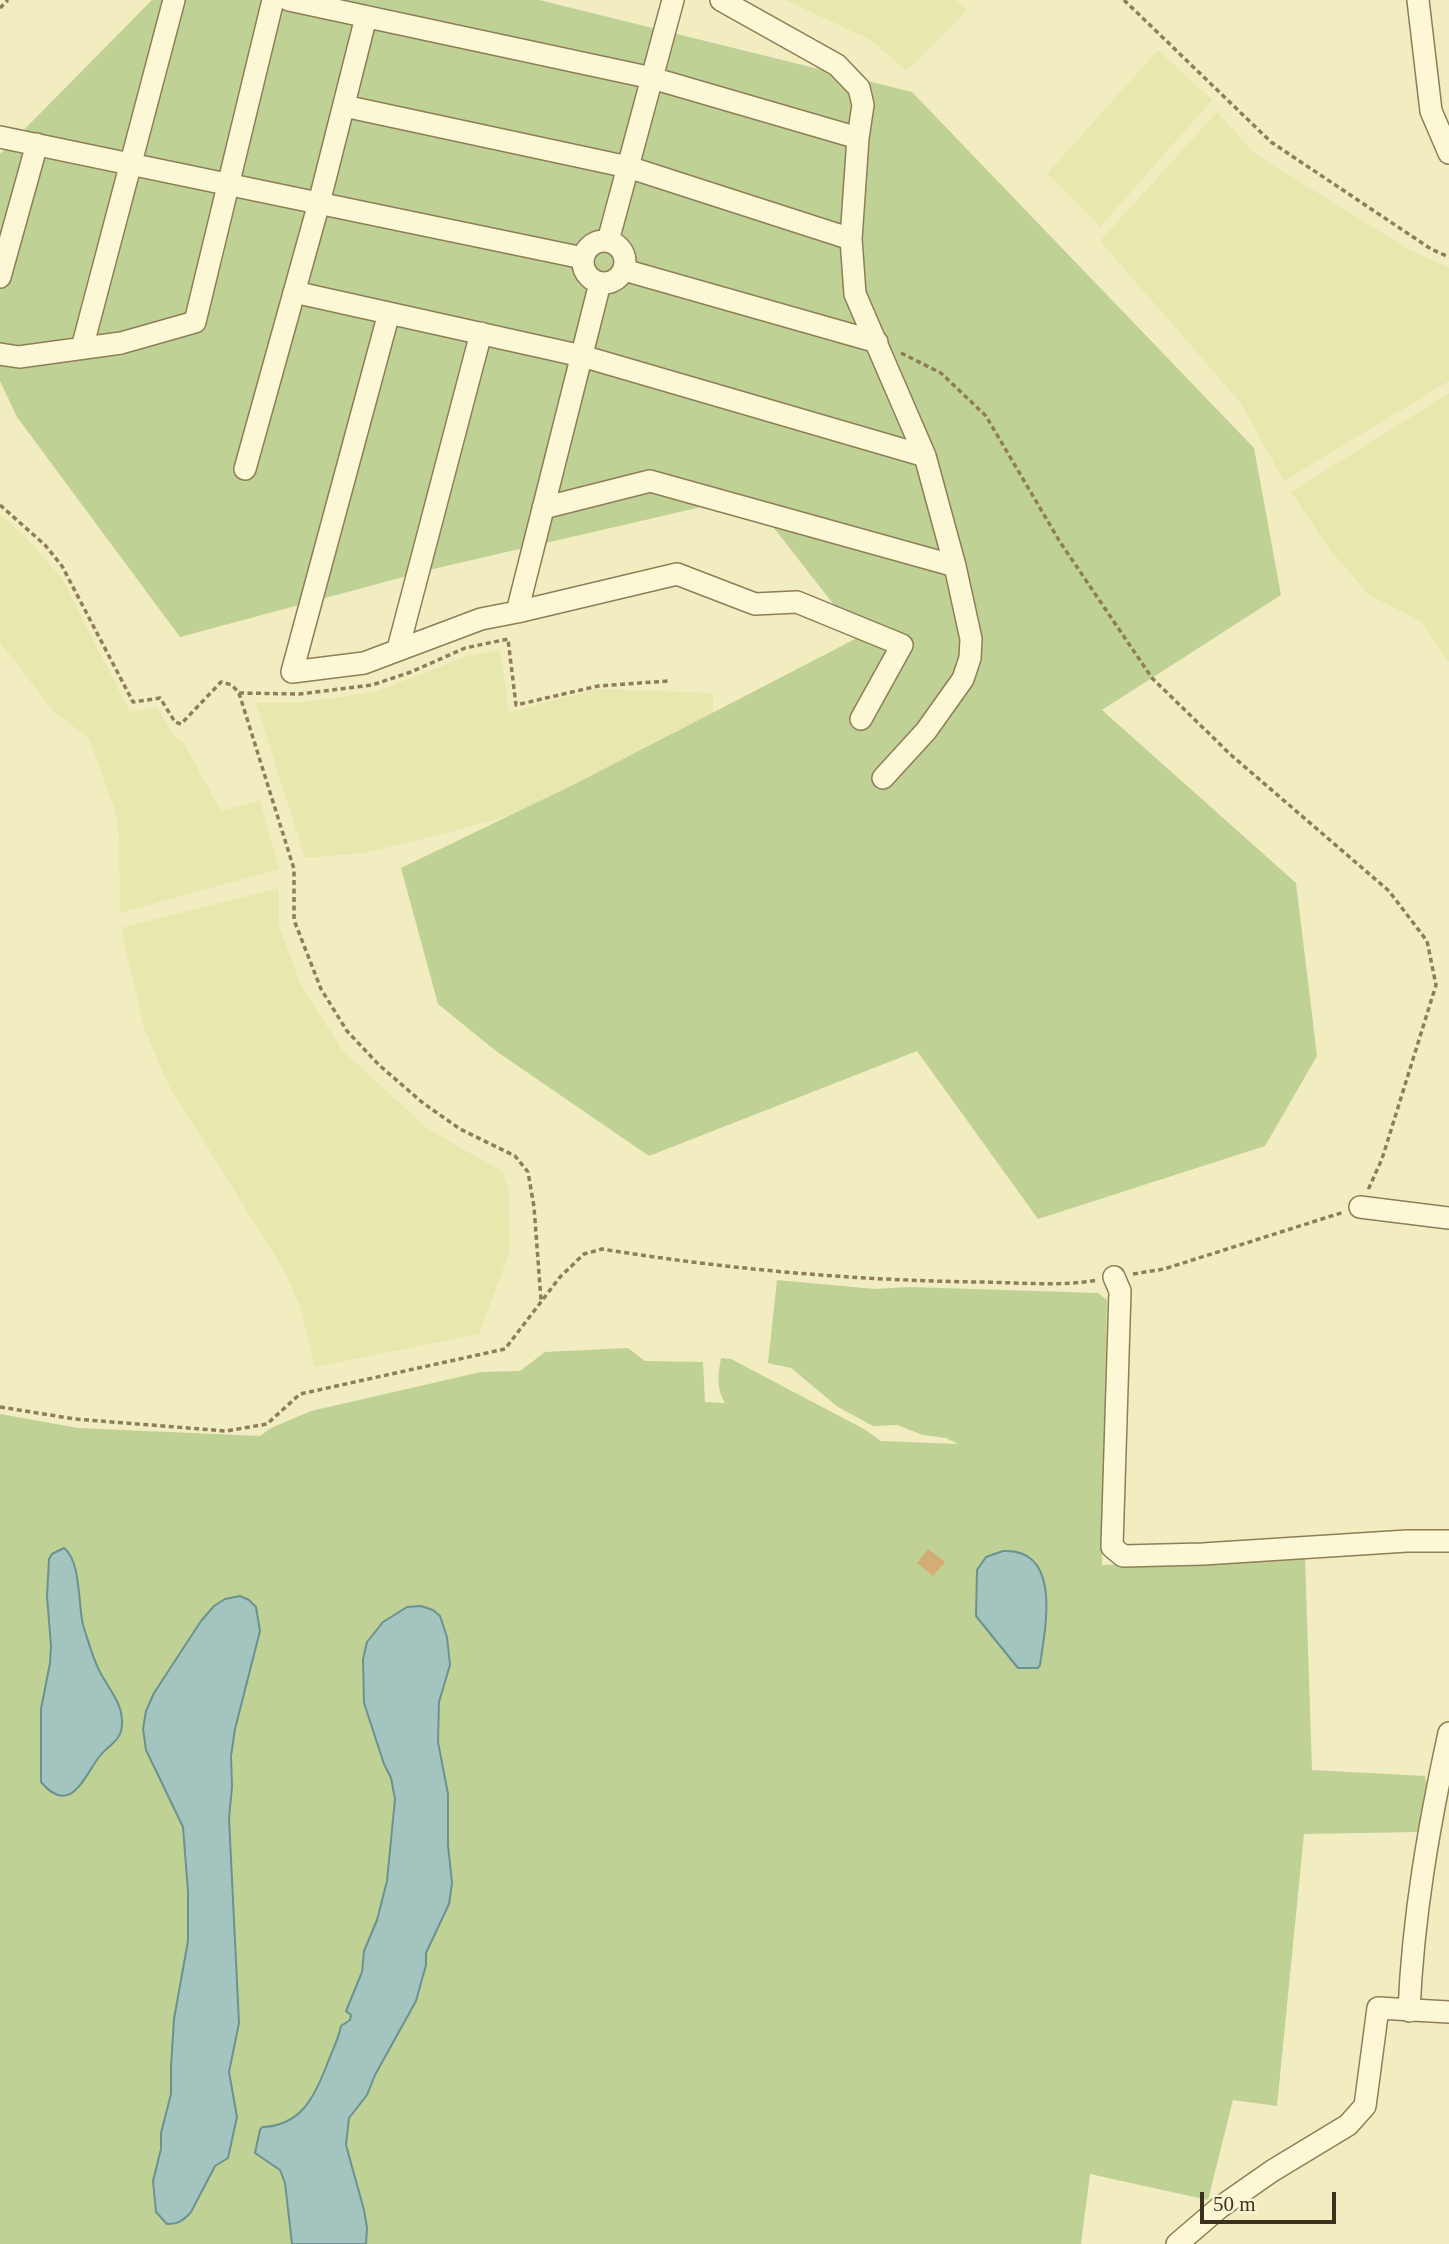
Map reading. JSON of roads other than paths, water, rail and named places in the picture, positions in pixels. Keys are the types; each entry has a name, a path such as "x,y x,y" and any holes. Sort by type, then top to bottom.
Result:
{"street":[{"path":"82,348 174,0"},
{"path":"0,354 19,357 121,343 195,322 273,0"},
{"path":"289,0 652,78 858,138"},
{"path":"608,241 673,0"},
{"path":"721,0 837,65 859,88 863,106 858,138 851,239 855,294 925,456 955,566 971,639 970,658 963,680 926,731 883,778"},
{"path":"1418,0 1431,111 1449,153"},
{"path":"245,469 318,204 366,16"},
{"path":"344,106 628,167 851,239"},
{"path":"0,137 583,258"},
{"path":"0,277 37,145"},
{"path":"608,241 615,244 624,255 624,270 614,281 600,283 584,271 583,258 585,251 595,242 608,241"},
{"path":"624,270 877,342"},
{"path":"517,612 600,283"},
{"path":"294,292 582,356 925,456"},
{"path":"389,313 292,672 364,663 481,619 677,574 755,604 797,602 902,645 861,719"},
{"path":"398,649 481,333"},
{"path":"543,508 650,481 955,566"},
{"path":"1360,1207 1449,1218"},
{"path":"1114,1277 1120,1291 1112,1547 1123,1556 1449,1541"},
{"path":"1409,2011 1419,1888 1428,1827 1449,1733"},
{"path":"1177,2244 1219,2208 1348,2124 1364,2106 1378,2008 1449,2012"}],"water":[{"path":"64,1548 76,1573 83,1625 90,1648 99,1670 118,1702 122,1724 120,1735 99,1757 82,1783 68,1795 60,1796 51,1792 41,1782 41,1709 51,1646 47,1596 49,1559 52,1554"},
{"path":"1003,1551 1022,1554 1035,1562 1042,1576 1046,1612 1038,1668 1018,1668 976,1616 977,1570 986,1557"},
{"path":"240,1596 256,1607 260,1631 235,1729 231,1756 229,1818 239,2023 229,2072 237,2117 228,2158 215,2166 191,2212 180,2221 167,2224 156,2212 153,2181 171,2094 174,2019 188,1941 188,1892 183,1827 146,1750 143,1729 146,1711 154,1693 201,1621 214,1606 225,1599"},
{"path":"421,1606 440,1616 447,1637 450,1665 439,1702 438,1742 448,1794 448,1845 452,1883 449,1904 426,1953 426,1965 416,2001 375,2075 367,2095 349,2118 346,2145 364,2210 366,2244 292,2244 285,2183 280,2170 255,2153 262,2127 286,2122 304,2108 321,2078 341,2026 350,2020 351,2015 346,2011 362,1972 364,1951 377,1920 387,1881 395,1799 391,1778 364,1703 363,1659 367,1642 383,1622 407,1607"}]}
